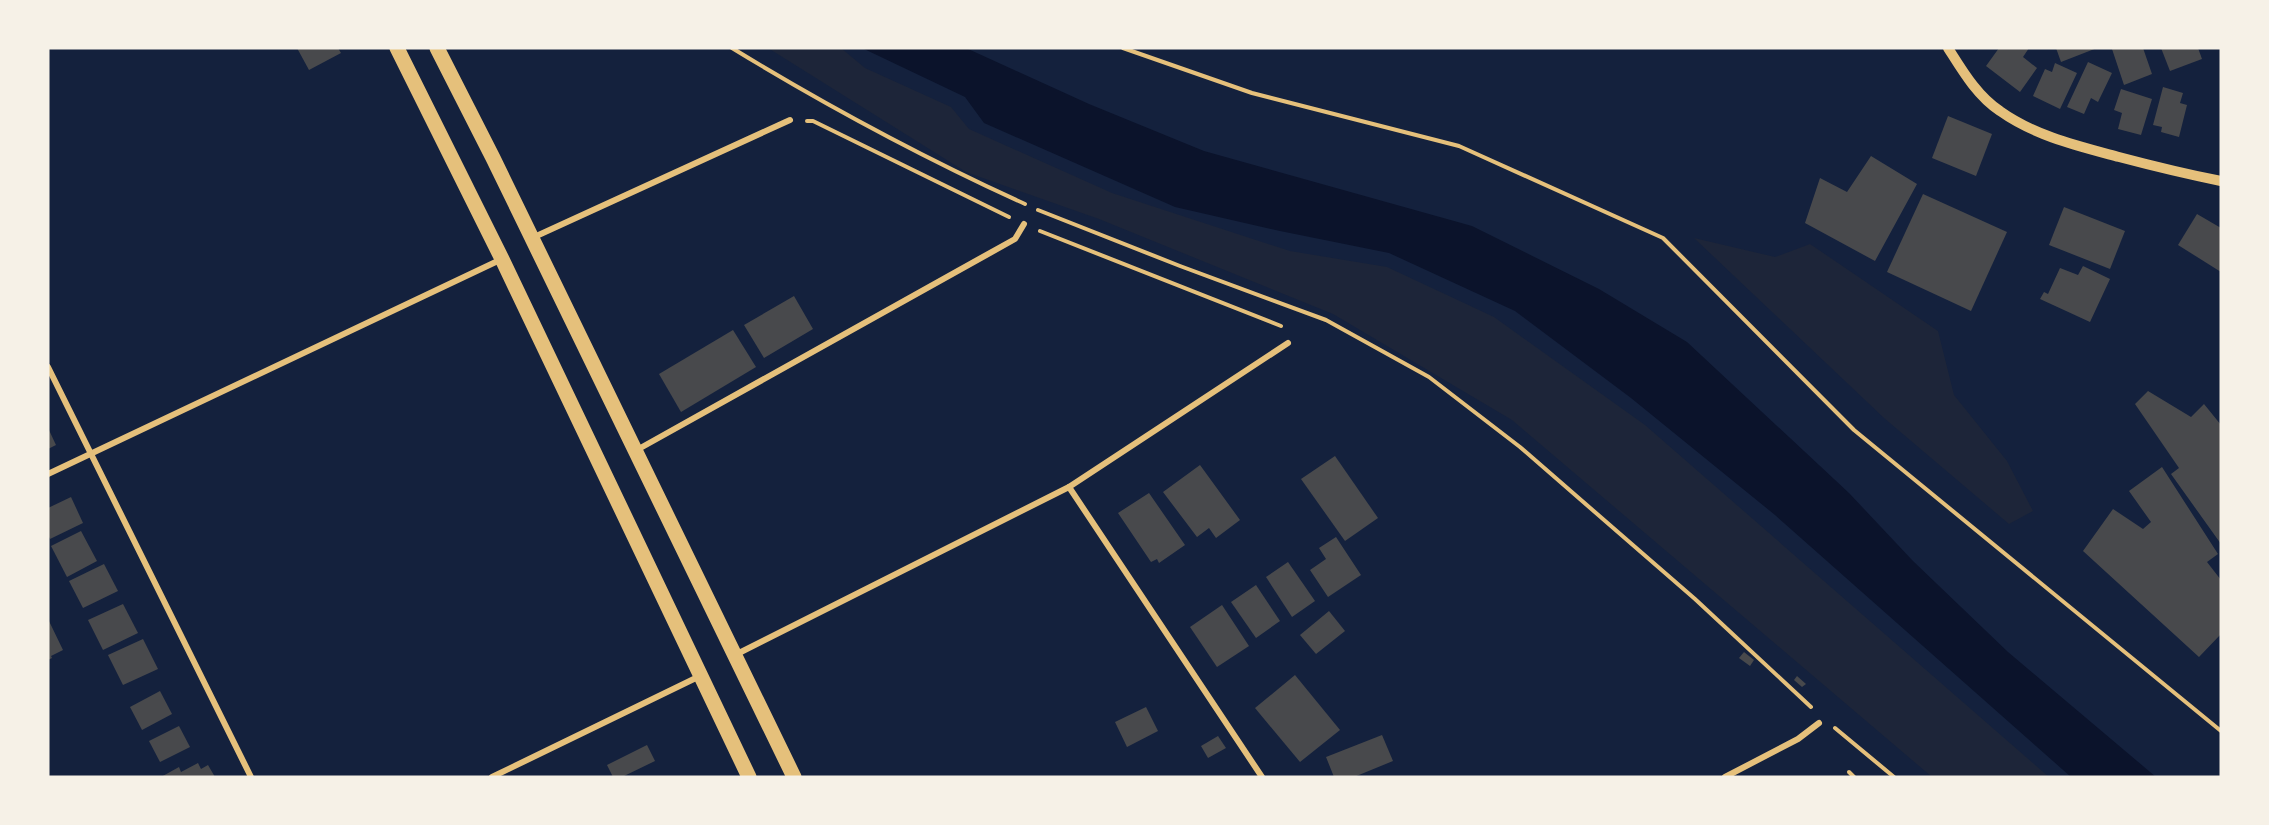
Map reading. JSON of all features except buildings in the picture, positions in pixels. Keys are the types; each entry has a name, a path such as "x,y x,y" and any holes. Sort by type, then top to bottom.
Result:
{"main road":[{"path":"397,48 502,259 749,777"},
{"path":"437,48 794,777"}],"street":[{"path":"1948,48 1970,82 1998,111 2034,131 2088,149 2179,173 2221,181"},
{"path":"531,238 790,120"},
{"path":"635,451 1015,239 1024,224"},
{"path":"48,474 502,259"},
{"path":"734,655 1069,487 1288,343"},
{"path":"48,367 251,777"},
{"path":"1069,487 1262,777"},
{"path":"492,777 701,675"},
{"path":"1725,777 1798,739 1819,723"}],"path":[{"path":"732,48 814,98 950,169 1049,215 1326,320 1429,377 1529,455 1695,599 1815,710"},
{"path":"1125,48 1252,93 1459,146 1663,238 1854,430 2221,730"},
{"path":"1832,725 1894,777"},
{"path":"1849,772 1854,777"}],"shaded area":[{"path":"768,48 841,48 865,68 951,107 969,129 1112,193 1290,251 1387,267 1494,317 1645,425 2049,777 1932,777 1512,420 1333,314 1099,219 966,172"},
{"path":"862,48 966,48 1089,104 1204,151 1472,226 1599,289 1687,342 1849,493 1913,561 2008,652 2156,777 2071,777 1775,515 1631,398 1515,311 1389,253 1175,207 984,123 965,97"},
{"path":"1694,238 1775,257 1810,244 1938,331 1954,395 2007,461 2033,511 2009,524 1884,418"}]}
